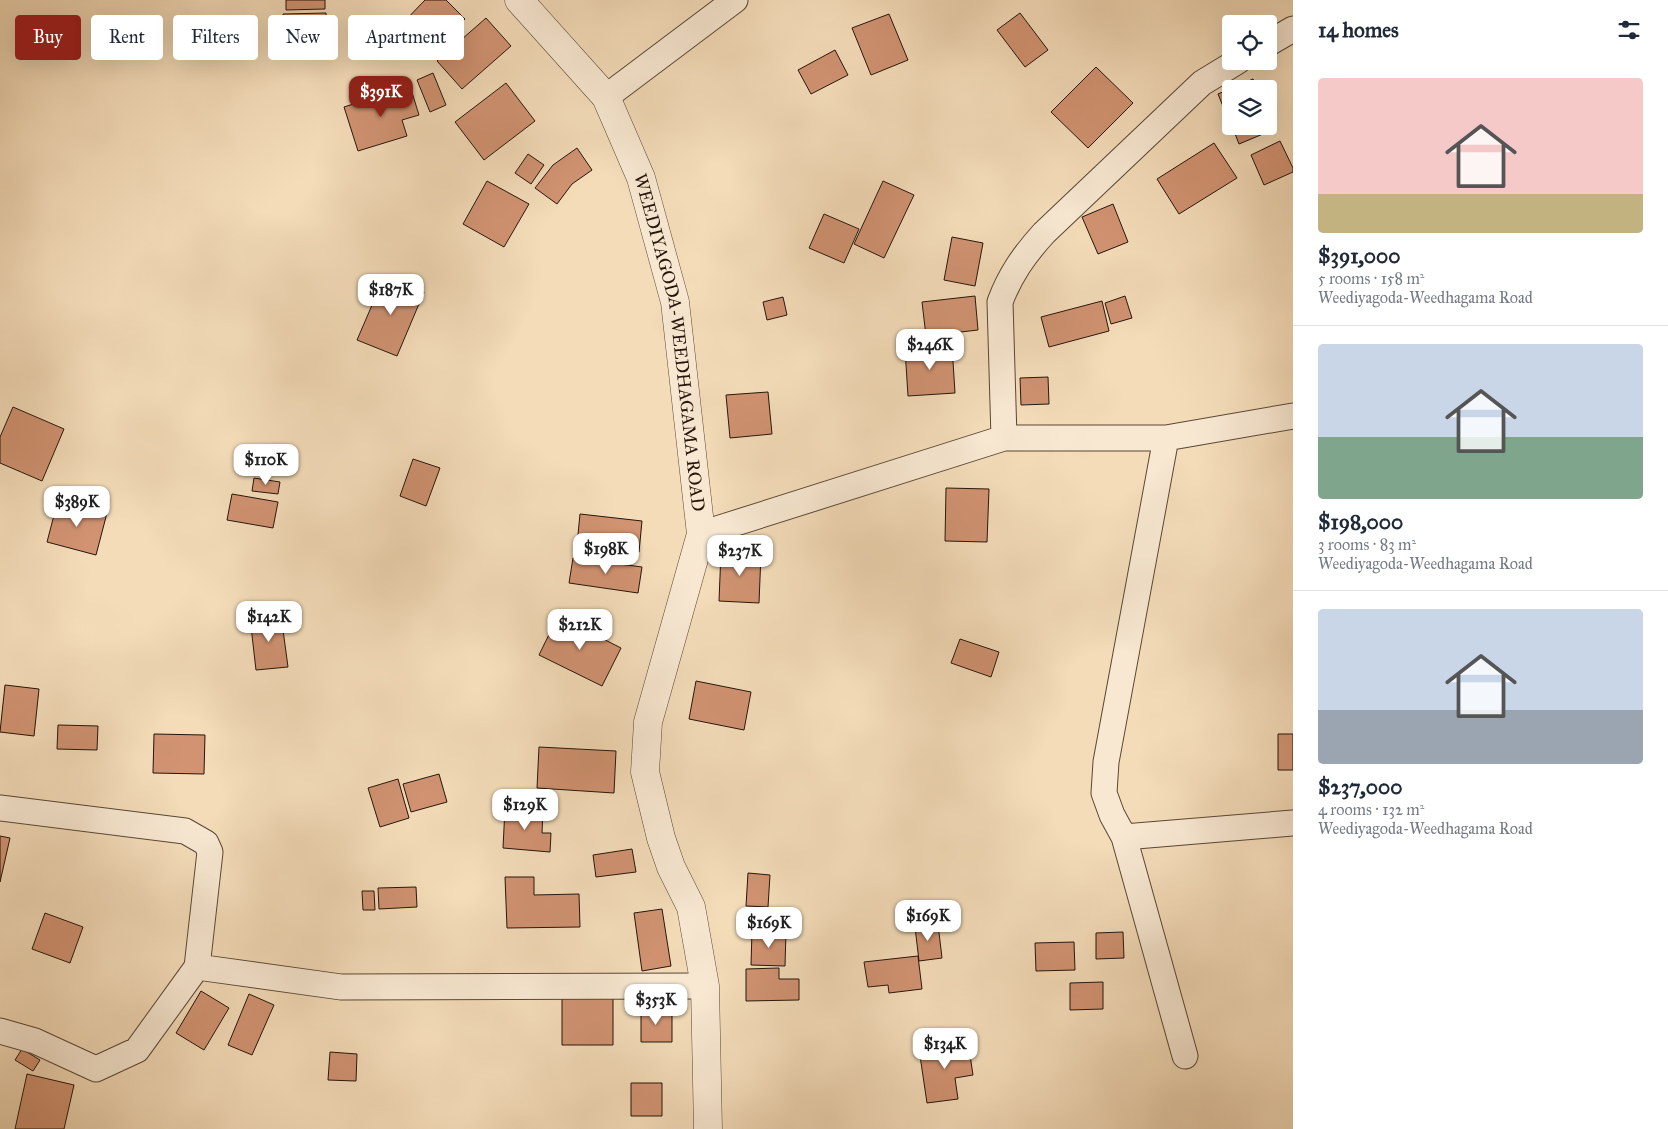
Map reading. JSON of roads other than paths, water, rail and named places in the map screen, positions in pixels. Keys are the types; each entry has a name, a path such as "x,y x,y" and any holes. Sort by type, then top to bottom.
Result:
{"street":[{"name":"WEEDIYAGODA-WEEDHAGAMA ROAD","path":"519,0 606,97 641,178 675,302 702,534 648,722 645,772 661,838 671,867 691,907 705,986 708,1129"},
{"path":"606,97 735,0"},
{"path":"1277,38 1293,29"},
{"path":"1004,438 1000,302 1006,284 1027,252 1044,233 1202,83 1223,70"},
{"path":"702,534 1004,438 1166,438 1293,416"},
{"path":"1166,438 1106,762 1104,793 1112,815 1124,837 1185,1056"},
{"path":"0,808 185,831 206,843 210,852 197,967 137,1050 96,1069 35,1041 0,1031"},
{"path":"1124,837 1293,824"},
{"path":"197,967 341,987 705,986"}]}
